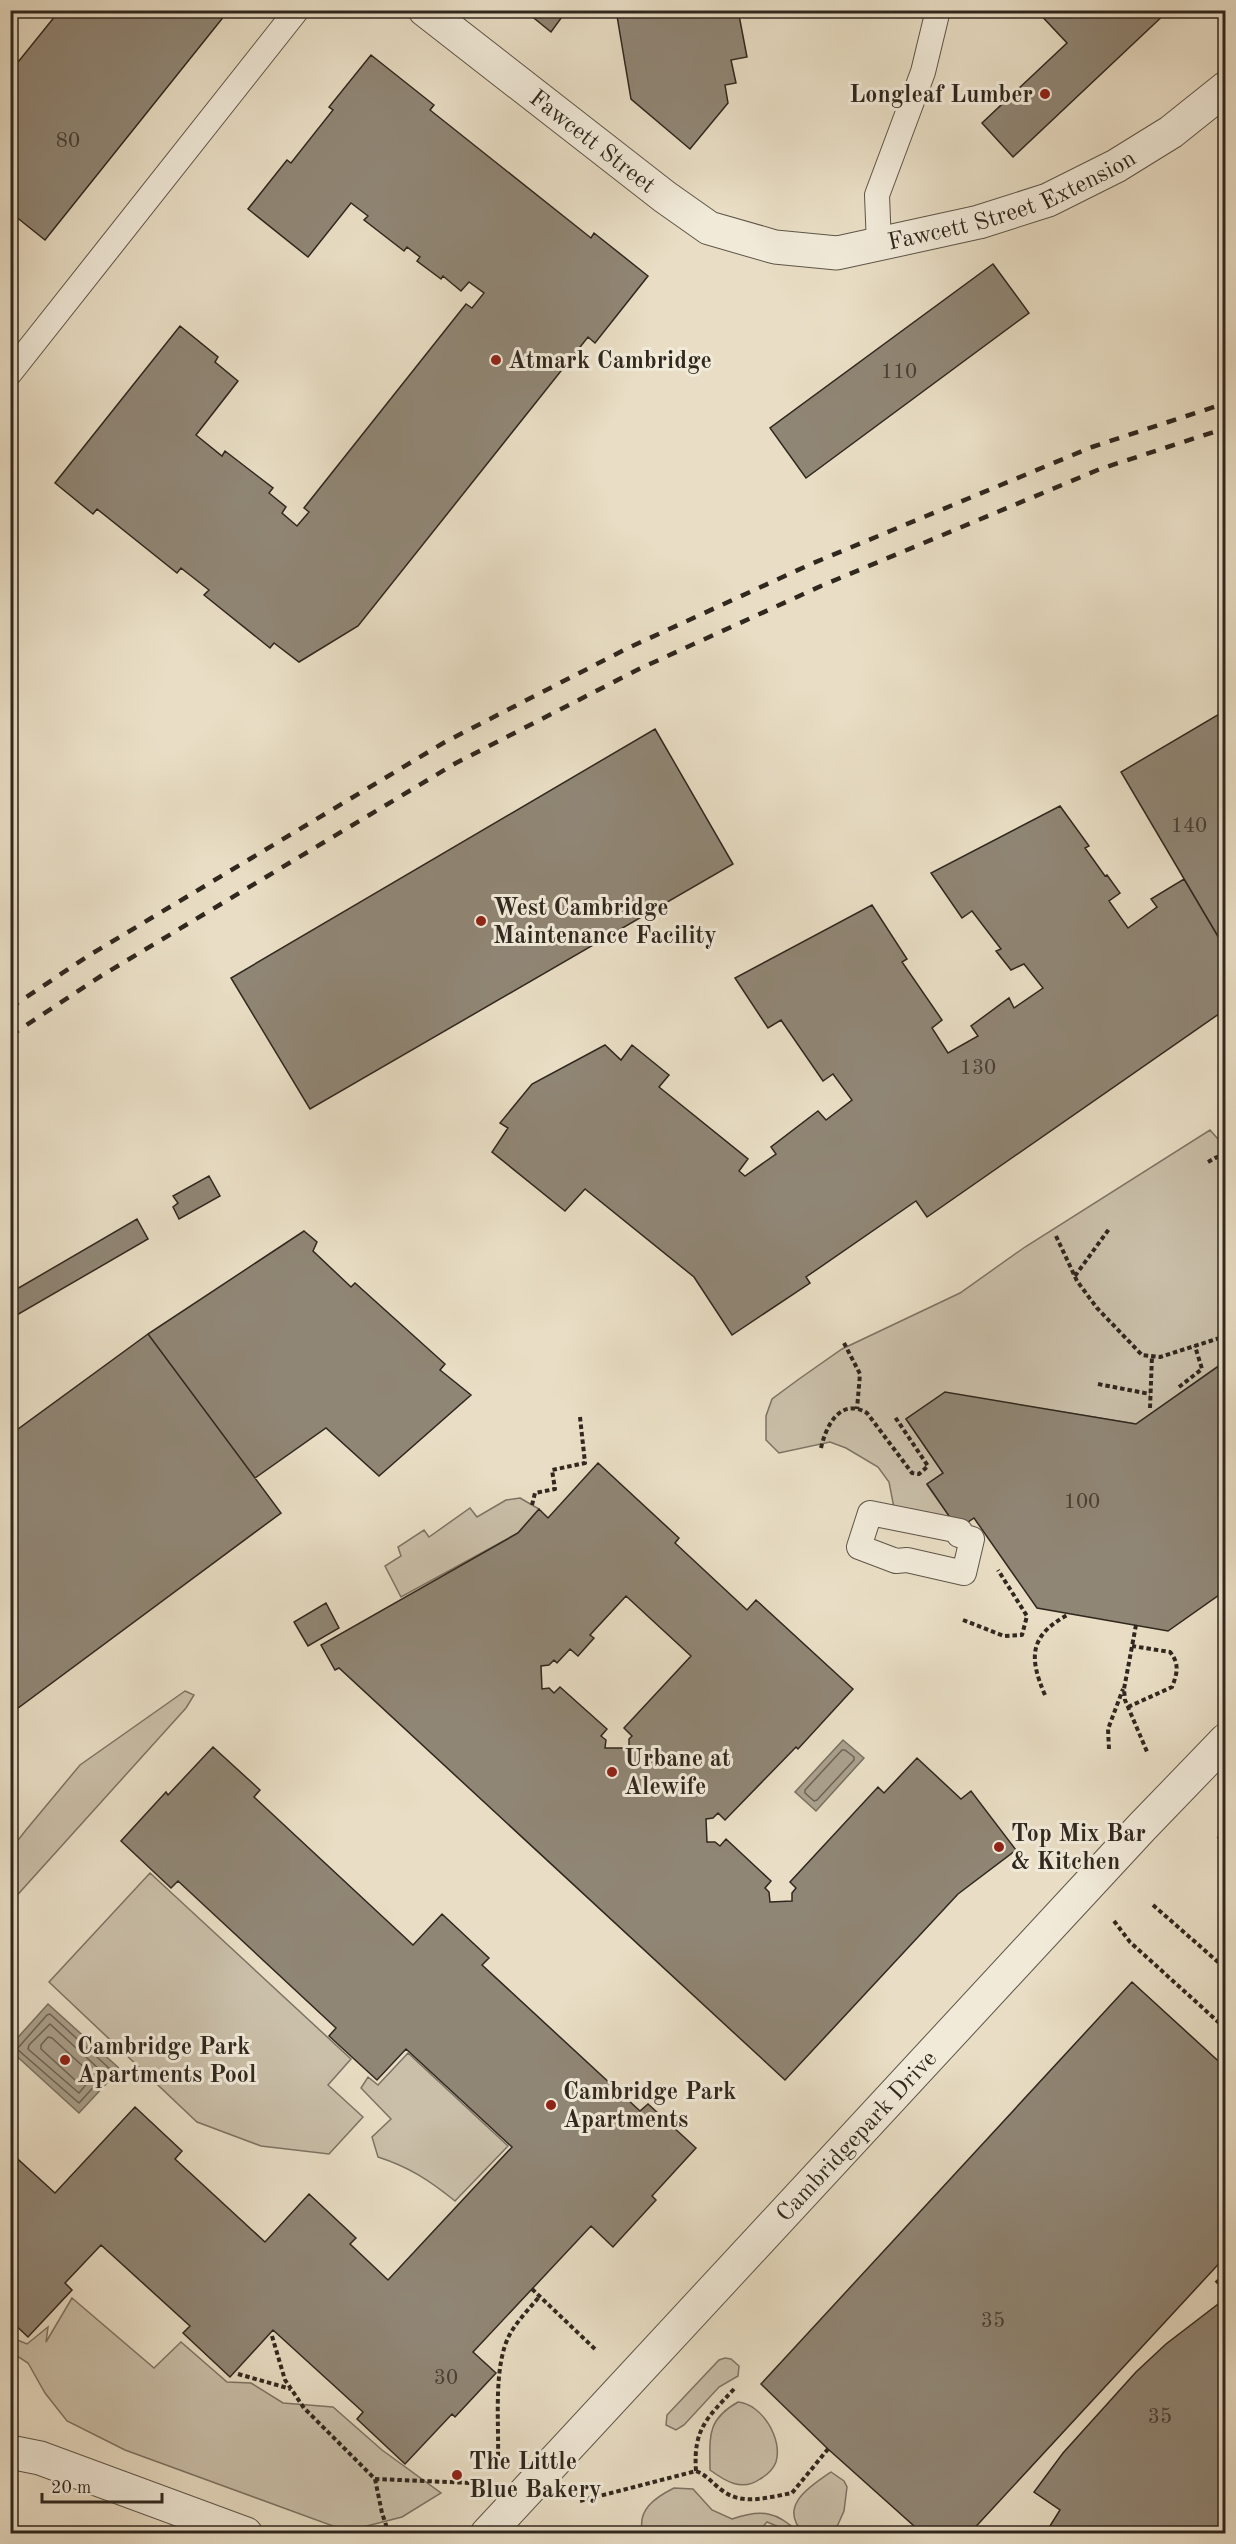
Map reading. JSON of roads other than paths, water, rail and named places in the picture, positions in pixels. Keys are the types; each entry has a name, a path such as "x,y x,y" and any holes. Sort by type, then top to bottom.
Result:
{"street":[{"name":"Fawcett Street","path":"425,10 665,197 709,228 775,247"},
{"name":"Fawcett Street Extension","path":"775,247 837,253 979,222 1048,200 1116,166 1171,132 1226,88"},
{"name":"Cambridgepark Drive","path":"487,2534 1142,1827 1226,1740"},
{"path":"10,2452 40,2458 246,2534"}],"lane":[{"path":"10,372 297,10"},
{"path":"879,245 877,195 923,72 938,10"}],"water":[{"path":"843,1740 864,1758 816,1811 795,1792"},
{"name":"Cambridge Park Apartments Pool","path":"48,2004 120,2069 79,2113 11,2051 11,2045"}],"railway":[{"path":"10,1008 88,956 445,742 628,648 811,564 1092,447 1226,403"},
{"path":"10,1036 101,976 456,763 639,669 821,586 1100,469 1226,428"}],"place":[{"name":"Longleaf Lumber","path":"1045,94"},
{"name":"Atmark Cambridge","path":"496,360"},
{"name":"West Cambridge Maintenance Facility","path":"481,921"},
{"name":"Urbane at Alewife","path":"612,1772"},
{"name":"Top Mix Bar & Kitchen","path":"999,1847"},
{"name":"Cambridge Park Apartments Pool","path":"65,2060"},
{"name":"Cambridge Park Apartments","path":"551,2105"},
{"name":"The Little Blue Bakery","path":"457,2475"}]}
